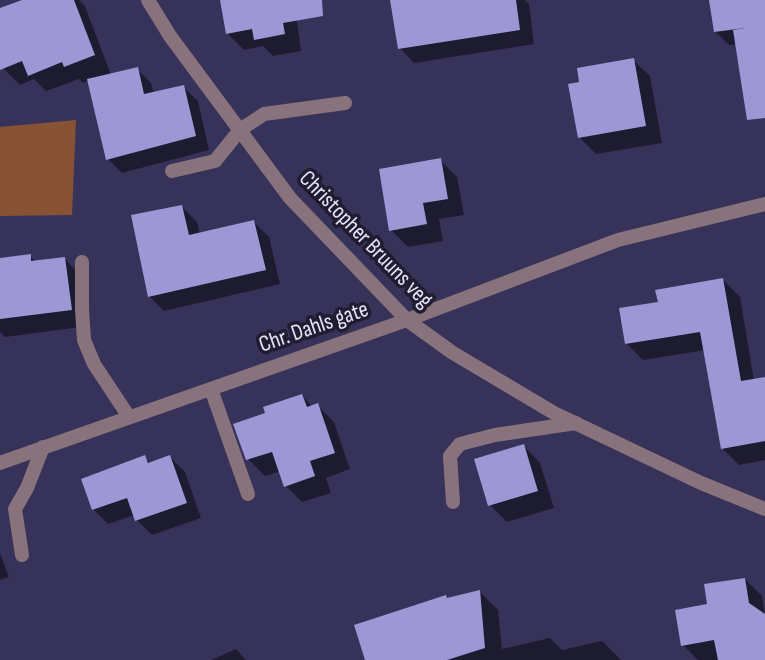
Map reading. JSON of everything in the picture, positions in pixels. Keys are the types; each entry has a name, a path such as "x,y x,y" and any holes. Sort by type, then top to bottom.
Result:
{"street":[{"name":"Christopher Bruuns veg","path":"148,0 170,36 290,198 407,320 453,353 576,423 701,483 765,509"},
{"path":"172,171 215,161 240,130 264,114 345,103"},
{"name":"Chr. Dahls gate","path":"0,463 407,320 618,240 765,204"},
{"path":"82,262 85,340 93,364 129,417"},
{"path":"211,389 248,494"},
{"path":"453,502 450,456 460,444 495,435 576,423"},
{"path":"22,555 15,509 27,488 43,447"}],"shaded area":[{"path":"76,120 72,215 0,216 0,127"}],"building":[{"path":"22,0 74,0 95,55 64,67 62,62 28,76 22,61 0,70 0,8"},
{"path":"220,0 322,0 323,16 283,23 285,34 254,40 252,29 226,34"},
{"path":"390,0 516,0 520,30 398,49"},
{"path":"709,0 765,0 765,118 747,120 733,30 745,28 714,32"},
{"path":"634,58 646,126 578,138 568,84 579,82 577,68"},
{"path":"138,67 144,94 184,85 196,136 106,160 87,79"},
{"path":"441,158 448,199 423,203 427,224 389,231 379,169"},
{"path":"182,205 189,235 254,220 266,270 148,297 131,215"},
{"path":"31,254 31,261 65,257 72,310 0,319 0,258"},
{"path":"723,278 741,381 765,377 765,441 721,449 700,332 625,344 619,308 658,302 655,290"},
{"path":"302,394 307,407 318,403 335,453 310,461 315,476 284,487 272,452 246,460 233,424 265,413 263,407"},
{"path":"524,444 538,491 488,506 474,459"},
{"path":"145,455 148,463 170,455 187,503 135,521 127,498 92,510 81,479"},
{"path":"745,578 749,603 765,614 765,660 718,660 714,640 681,646 675,610 707,604 704,584"},
{"path":"480,590 485,648 447,660 365,660 354,625 446,595 447,598"}]}
